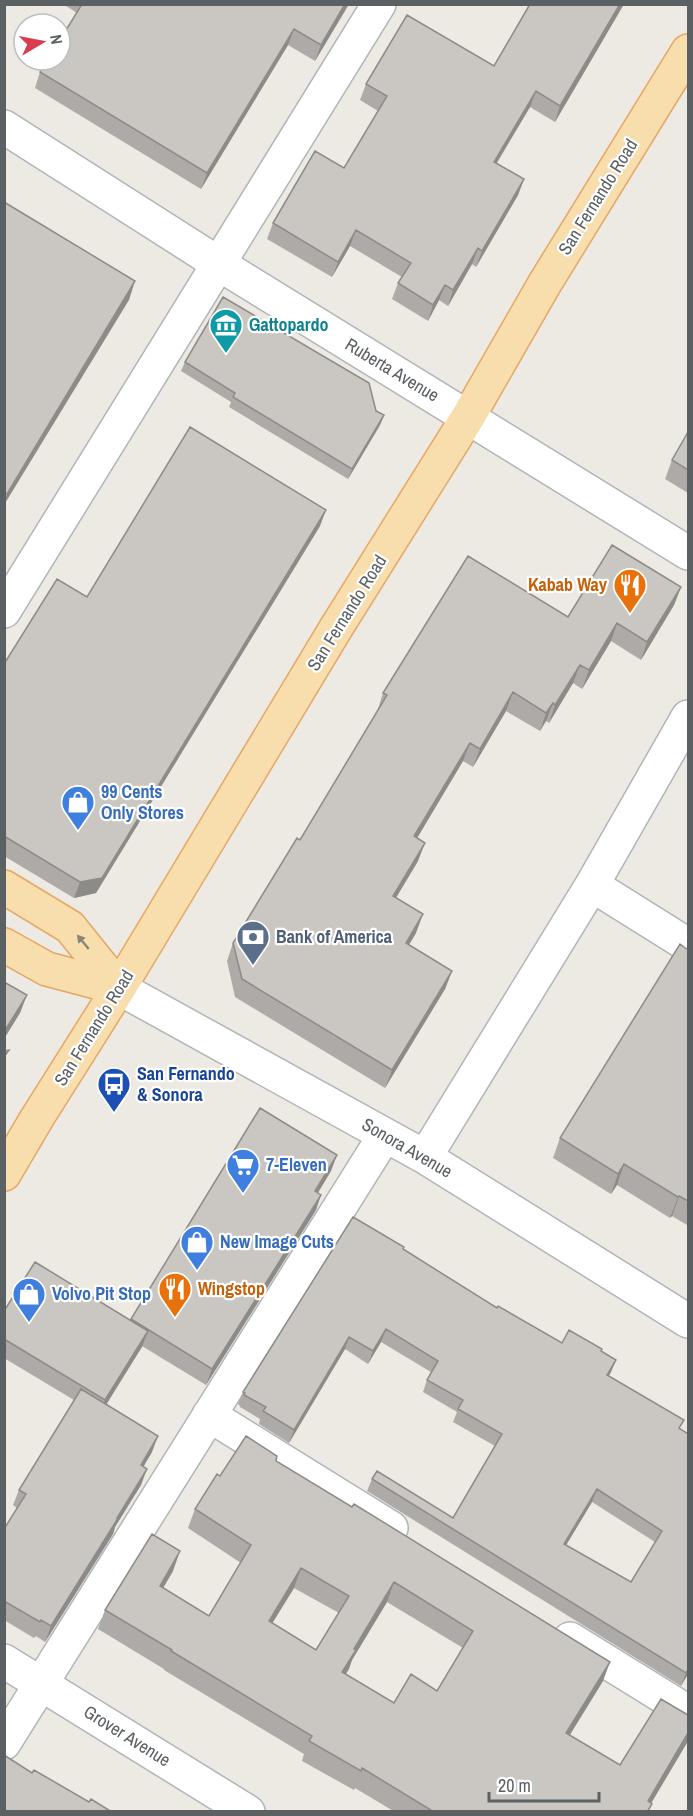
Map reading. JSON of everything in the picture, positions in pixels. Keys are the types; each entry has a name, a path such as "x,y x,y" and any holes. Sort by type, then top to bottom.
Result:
{"main road":[{"name":"San Fernando Road","path":"4,1174 336,628 468,417 545,283 688,51"},
{"name":"Sonora Avenue","path":"4,887 70,927 119,988"},
{"name":"Sonora Avenue","path":"4,945 47,969 119,988"}],"street":[{"path":"9,592 219,264 379,4"},
{"name":"Ruberta Avenue","path":"4,127 219,264 688,553"},
{"path":"425,1157 592,885 688,717"},
{"path":"592,885 688,945"},
{"name":"Sonora Avenue","path":"119,988 425,1157 688,1321"},
{"path":"4,1743 385,1135"},
{"path":"209,1415 413,1541"},
{"path":"546,1623 688,1712"},
{"name":"Grover Avenue","path":"4,1661 248,1812"}],"building":[{"path":"82,4 345,4 321,45 294,29 207,173 40,72 72,72 72,20"},
{"path":"530,4 620,4 560,106 536,91 494,162 524,179 482,251 478,248 453,290 445,285 433,305 398,283 411,263 356,230 338,262 273,223 315,151 344,168 387,96 366,84 407,15 494,66"},
{"path":"4,202 135,281 7,494 4,492"},
{"path":"223,297 369,383 376,411 384,415 352,469 233,397 235,393 185,362"},
{"path":"190,427 326,510 102,878 80,882 4,836 4,664 57,579 87,597"},
{"path":"688,432 688,470 672,460"},
{"path":"612,545 681,587 647,642 617,623 589,670 580,665 555,705 553,703 546,713 513,692 480,749 470,743 414,836 425,843 393,896 423,914 406,943 452,971 392,1070 242,979 233,943 297,838 300,840 387,695 383,693 468,556 568,617"},
{"path":"680,944 688,950 688,1201 624,1164 618,1174 560,1138"},
{"path":"4,982 27,995 4,1032"},
{"path":"260,1108 337,1155 315,1191 321,1195 212,1369 131,1319"},
{"path":"353,1217 404,1247 403,1249 497,1308 498,1306 562,1343 569,1330 602,1349 601,1351 616,1360 607,1375 684,1420 679,1428 688,1434 688,1669 686,1673 372,1479 377,1471 453,1518 502,1434 458,1409 463,1400 427,1380 438,1361 386,1329 373,1351 349,1337 294,1430 263,1411 266,1407 244,1395 243,1392","holes":["597,1489 662,1531 631,1582 564,1544"]},
{"path":"35,1262 148,1331 105,1400 4,1339 4,1311"},
{"path":"81,1389 158,1436 141,1465 147,1469 51,1626 4,1601 4,1529 26,1494 19,1490"},
{"path":"246,1436 277,1456 276,1461 352,1507 354,1504 610,1662 566,1733 620,1765 661,1699 688,1715 688,1733 648,1801 652,1804 647,1812 434,1812 362,1768 361,1771 309,1741 312,1736 105,1610 152,1534 180,1551 160,1586 209,1616 251,1545 195,1509 217,1474 220,1476","holes":["301,1568 349,1596 316,1650 269,1621","394,1582 473,1631 437,1691 411,1674 394,1703 342,1672"]},
{"path":"4,1755 32,1773 34,1770 89,1802 91,1799 112,1812 4,1812"}],"place":[{"name":"Gattopardo","path":"226,354"},
{"name":"Kabab Way","path":"630,614"},
{"name":"99 Cents Only Stores","path":"78,831"},
{"name":"Bank of America","path":"253,966"},
{"name":"San Fernando & Sonora","path":"114,1113"},
{"name":"7-Eleven","path":"243,1194"},
{"name":"New Image Cuts","path":"197,1271"},
{"name":"Wingstop","path":"175,1318"},
{"name":"Volvo Pit Stop","path":"29,1323"}]}
